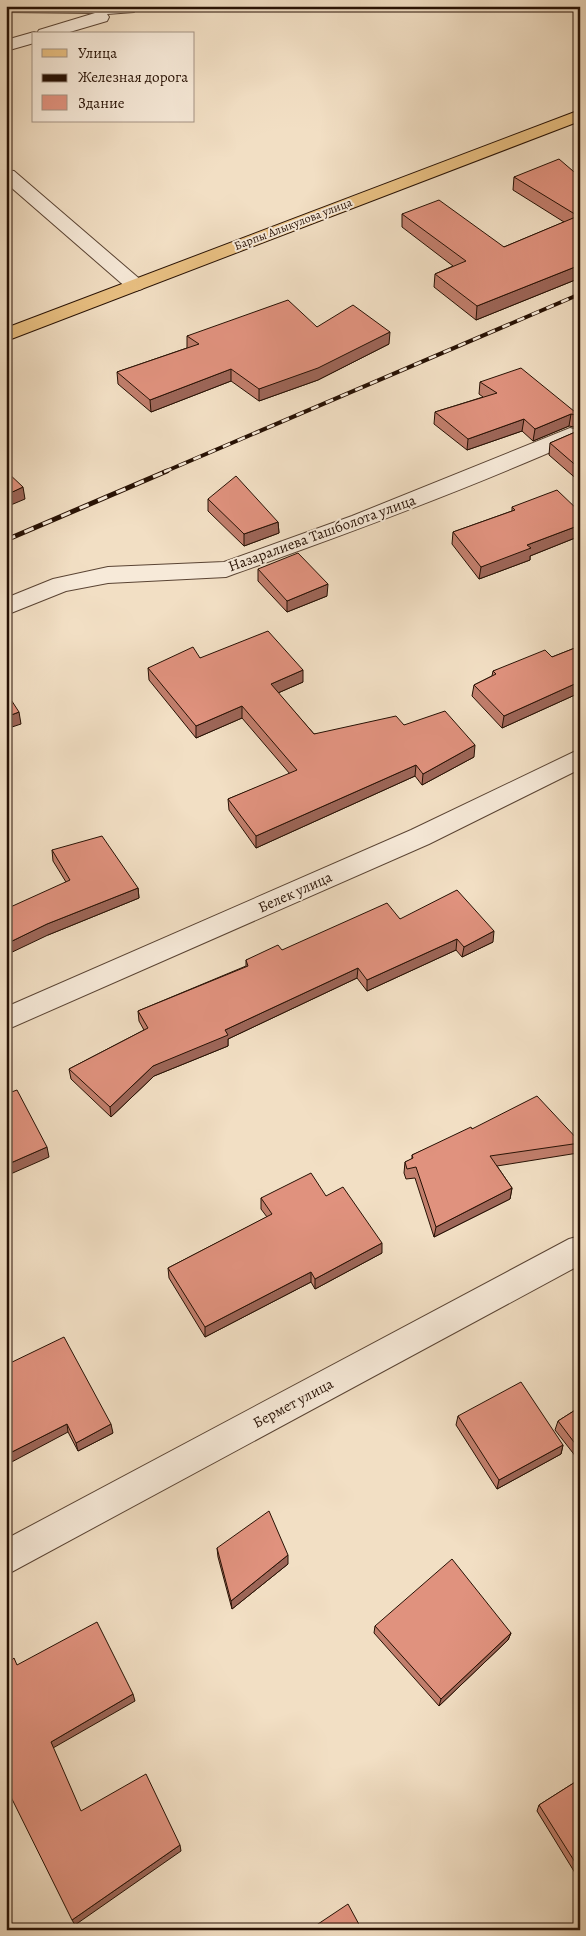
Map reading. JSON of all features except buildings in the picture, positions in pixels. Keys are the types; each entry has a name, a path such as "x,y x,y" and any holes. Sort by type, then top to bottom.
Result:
{"main road":[{"name":"Барпы Алыкулова улица","path":"6,335 580,115"}],"street":[{"path":"6,8 132,7"},
{"path":"51,32 132,7"},
{"path":"6,46 32,38"},
{"path":"8,176 135,286"},
{"name":"Назаралиева Ташболота улица","path":"6,607 61,584 108,575 226,569 369,518 507,464 570,435"},
{"name":"Белек улица","path":"6,1019 420,838 580,758"},
{"name":"Бермет улица","path":"6,1558 580,1249"}],"railway":[{"path":"164,472 580,294"},
{"path":"6,540 167,471"}]}
